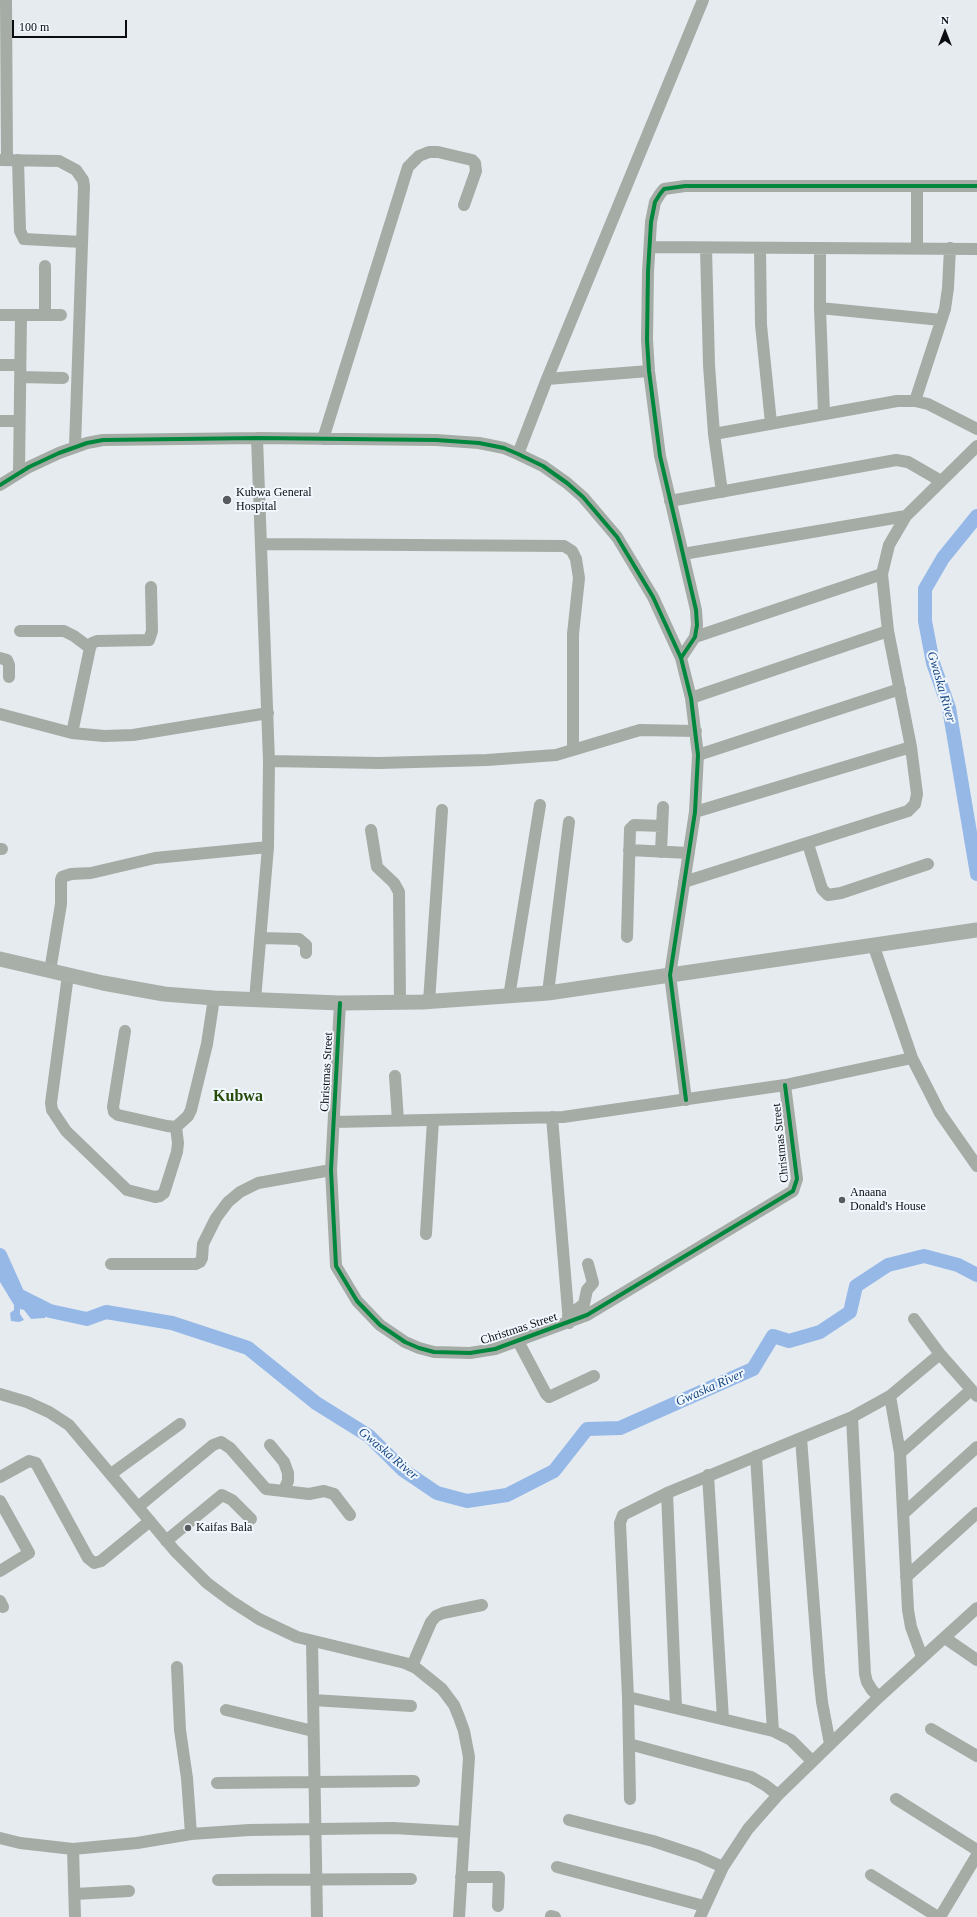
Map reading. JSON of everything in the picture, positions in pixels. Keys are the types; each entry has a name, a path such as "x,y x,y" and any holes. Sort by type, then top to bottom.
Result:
{"main road":[{"path":"0,959 68,975 164,994 255,1000 340,1003 400,1003 509,997 548,993 873,944 977,930"}],"street":[{"path":"6,0 8,160 20,231 24,239 82,242"},
{"path":"518,454 547,379 703,0"},
{"path":"323,439 408,167 419,156 429,152 438,152 472,160 475,164 476,171 464,205"},
{"path":"8,160 59,161 71,166 80,175 84,186 75,446"},
{"path":"917,186 917,248"},
{"path":"681,658 695,637 697,625 696,610 659,449 649,371 647,340 650,247 655,202 664,189 672,187 977,186"},
{"path":"650,247 977,249"},
{"path":"706,248 709,365 714,434 722,492"},
{"path":"760,248 761,325 771,423"},
{"path":"820,248 820,308 824,414"},
{"path":"915,401 941,320 948,288 950,248"},
{"path":"45,266 45,315"},
{"path":"820,308 941,320"},
{"path":"0,315 61,315"},
{"path":"19,473 21,315"},
{"path":"0,365 20,371 63,378"},
{"path":"547,379 649,371"},
{"path":"714,434 897,401 915,401 928,404 977,428"},
{"path":"0,421 19,421"},
{"path":"255,1000 268,847 269,761 256,438"},
{"path":"0,485 42,460 75,446 93,441 114,439 256,438 457,441 479,443 504,448 518,454 543,466 582,497 617,537 653,597 681,658 692,698 698,755 695,812 670,975 686,1100"},
{"path":"684,882 808,844 908,811 915,804 917,794 911,747 888,631 882,574 889,545 906,516 977,446"},
{"path":"670,501 896,460 908,462 941,481"},
{"path":"683,554 906,516"},
{"path":"261,544 564,546 572,552 576,559 579,578 573,634 573,749"},
{"path":"695,637 882,574"},
{"path":"72,733 92,643 97,641 149,640 152,631 151,587"},
{"path":"20,631 64,631 74,636 90,648"},
{"path":"692,698 888,631"},
{"path":"0,658 7,660 9,664 9,677"},
{"path":"698,755 900,689"},
{"path":"0,714 72,733 104,736 133,734 268,712"},
{"path":"269,761 379,763 487,760 556,755 640,730 696,731"},
{"path":"695,812 911,747"},
{"path":"509,997 540,805"},
{"path":"661,852 663,807"},
{"path":"429,1002 442,810"},
{"path":"548,993 569,822"},
{"path":"627,937 630,829 634,825 662,826"},
{"path":"371,830 377,868 394,883 399,892 400,1003"},
{"path":"808,844 822,889 828,895 841,893 928,864"},
{"path":"50,971 61,904 61,880 66,875 91,873 155,858 268,847"},
{"path":"629,850 689,853"},
{"path":"261,938 299,939 306,945 306,953"},
{"path":"873,944 912,1058 940,1113 977,1166"},
{"path":"68,975 51,1103 52,1110 66,1131 124,1187 155,1197 164,1193 177,1152 178,1143 176,1127"},
{"path":"125,1031 113,1107 114,1112 176,1127 188,1116 191,1110 207,1044 214,998"},
{"name":"Christmas Street","path":"340,1003 331,1170 336,1266 357,1301 380,1325 405,1342 434,1352 470,1353 495,1349 606,1305 793,1191 797,1179 785,1085"},
{"path":"334,1122 563,1117 785,1085 912,1058"},
{"path":"395,1076 398,1121"},
{"path":"552,1117 569,1320"},
{"path":"426,1234 433,1120"},
{"path":"111,1264 196,1264 200,1262 202,1258 203,1244 216,1218 228,1202 240,1192 258,1183 331,1170"},
{"path":"569,1320 584,1304 587,1290 593,1283 588,1264"},
{"path":"900,1453 974,1393 940,1354 914,1320"},
{"path":"518,1341 549,1397 594,1376"},
{"path":"630,1799 628,1697 620,1519 628,1512 667,1493 852,1417 890,1396 940,1354"},
{"path":"0,1394 27,1402 49,1412 69,1425 166,1541 196,1573 231,1601 259,1619 282,1630 312,1641 393,1658 412,1666 430,1678 448,1698 459,1716 464,1731 469,1757 459,1917"},
{"path":"890,1396 900,1453 906,1577 911,1628 922,1657"},
{"path":"852,1417 865,1674 872,1690 879,1697"},
{"path":"111,1474 180,1424"},
{"path":"801,1438 819,1674 822,1702 830,1744"},
{"path":"138,1507 213,1445 221,1442 230,1448 266,1489 309,1494 324,1491 334,1494 350,1515"},
{"path":"270,1445 284,1462 288,1472 288,1481 284,1490"},
{"path":"904,1513 977,1447"},
{"path":"756,1456 773,1731"},
{"path":"0,1477 29,1461 36,1463 88,1558 94,1563 101,1560 150,1521"},
{"path":"708,1475 723,1719"},
{"path":"667,1493 676,1708"},
{"path":"166,1541 222,1494 232,1500 251,1518"},
{"path":"0,1501 29,1553 0,1571"},
{"path":"906,1577 977,1513"},
{"path":"412,1666 431,1622 436,1616 443,1613 482,1605"},
{"path":"557,1867 702,1912 723,1867 748,1828 812,1761 922,1657 977,1608"},
{"path":"945,1638 977,1660"},
{"path":"312,1641 317,1917"},
{"path":"177,1667 180,1730 187,1778 191,1834"},
{"path":"628,1697 773,1731 791,1740 812,1761"},
{"path":"313,1700 411,1706"},
{"path":"226,1710 314,1731"},
{"path":"931,1729 977,1756"},
{"path":"629,1744 750,1777 765,1785 778,1795"},
{"path":"217,1783 414,1781"},
{"path":"896,1799 977,1850"},
{"path":"569,1820 653,1841 698,1856 723,1867"},
{"path":"0,1838 20,1843 73,1849 137,1843 191,1834 249,1830 393,1828 464,1832"},
{"path":"73,1849 76,1917"},
{"path":"871,1875 939,1917 977,1855"},
{"path":"461,1877 499,1877 498,1906"},
{"path":"218,1880 411,1879"},
{"path":"75,1894 129,1891"}],"water":[{"path":"3,1268 17,1297 48,1311 45,1318 31,1319 24,1310 20,1309 20,1314 24,1320 19,1322 11,1321 10,1313 14,1310 14,1305 0,1282 0,1270"}],"waterway":[{"name":"Gwaska River","path":"977,516 943,558 925,589 925,621 933,663 949,708 977,874"},
{"name":"Gwaska River","path":"0,1255 18,1295 50,1311 87,1319 106,1312 172,1323 248,1348 316,1403 369,1436 403,1470 437,1493 467,1501 507,1495 554,1471 587,1429 620,1428 753,1369 773,1336 789,1341 820,1332 850,1312 856,1286 888,1265 924,1256 958,1265 977,1275"}],"cycle path":[{"path":"681,658 695,637 697,625 696,610 660,456 649,371 647,340 648,272 651,222 655,202 660,194 664,189 685,186 977,186"},
{"path":"0,485 29,467 59,453 87,443 103,440 257,438 436,440 479,443 504,448 543,466 567,483 583,497 617,537 653,597 681,658 691,698 698,755 695,812 670,975 686,1100"},
{"path":"340,1003 331,1170 336,1266 357,1301 380,1325 405,1342 434,1352 470,1353 495,1349 587,1315 793,1191 797,1179 785,1085"}],"place":[{"name":"Kubwa General Hospital","path":"227,500"},
{"name":"Anaana Donald's House","path":"842,1200"},
{"name":"Kaifas Bala","path":"188,1528"}],"district":[{"name":"Kubwa","path":"238,1097"}]}
